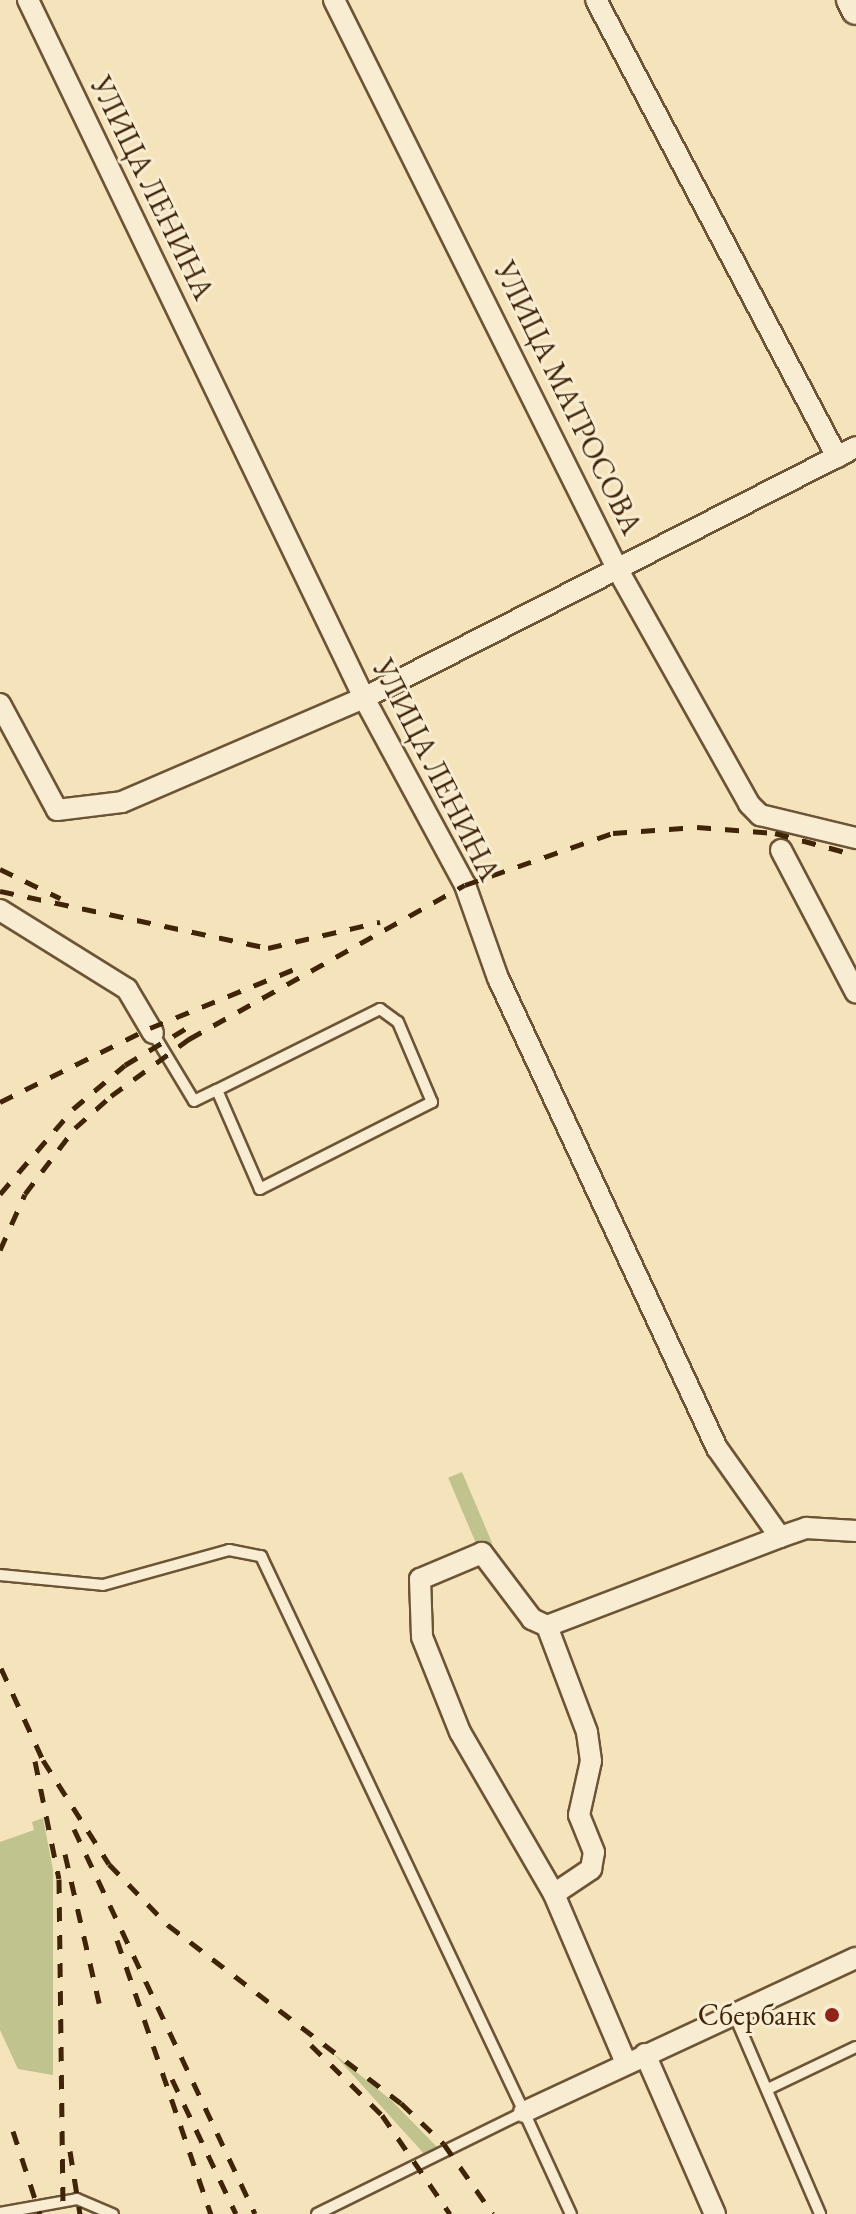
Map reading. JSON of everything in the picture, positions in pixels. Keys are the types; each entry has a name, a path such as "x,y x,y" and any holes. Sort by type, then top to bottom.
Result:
{"main road":[{"path":"851,0 856,10"}],"street":[{"name":"УЛИЦА ЛЕНИНА","path":"28,0 364,698 465,885 498,978 717,1448 780,1537"},
{"name":"УЛИЦА МАТРОСОВА","path":"334,0 619,572 760,815 856,838"},
{"path":"596,0 837,457"},
{"path":"0,704 57,810 122,802 364,698 619,572 856,447"},
{"path":"781,850 856,993"},
{"path":"0,910 127,989 153,1033"},
{"path":"547,1626 806,1528 856,1531"},
{"path":"554,1894 591,1869 594,1852 579,1815 591,1761 587,1732 547,1626 532,1619 482,1553 420,1579 422,1637 460,1732 554,1894 715,2214"},
{"path":"524,2112 856,1958"}],"lane":[{"path":"153,1033 194,1101 380,1009 398,1022 432,1102 260,1189 217,1090"},
{"path":"0,1575 103,1585 229,1550 261,1556 571,2214"},
{"path":"734,2014 770,2088 820,2214"},
{"path":"770,2088 856,2047"},
{"path":"317,2214 524,2112"},
{"path":"0,2200 3,2212 77,2199 113,2214"}],"green space":[{"path":"462,1472 492,1543 478,1549 448,1478"},
{"path":"43,1818 53,1870 53,2075 18,2069 0,2030 0,1842 34,1830 32,1822"},
{"path":"333,2053 391,2100 439,2149 426,2156"}],"railway":[{"path":"0,1250 25,1194 75,1128 111,1096 189,1039 465,885 613,833 697,827 775,833 856,855"},
{"path":"0,869 60,898"},
{"path":"0,891 268,948 380,922"},
{"path":"0,1102 150,1028 297,968"},
{"path":"0,1194 73,1109 125,1065 190,1026"},
{"path":"1,1668 43,1760 109,1864 168,1925 401,2103 444,2144 493,2214"},
{"path":"35,1761 59,1879 63,2214"},
{"path":"74,1829 255,2214"},
{"path":"65,1854 99,2003"},
{"path":"117,1940 211,2214"},
{"path":"311,2045 382,2115 450,2214"},
{"path":"172,2079 236,2214"},
{"path":"13,2131 40,2214"},
{"path":"70,2151 80,2214"}],"place":[{"name":"Сбербанк","path":"832,2015"}]}
